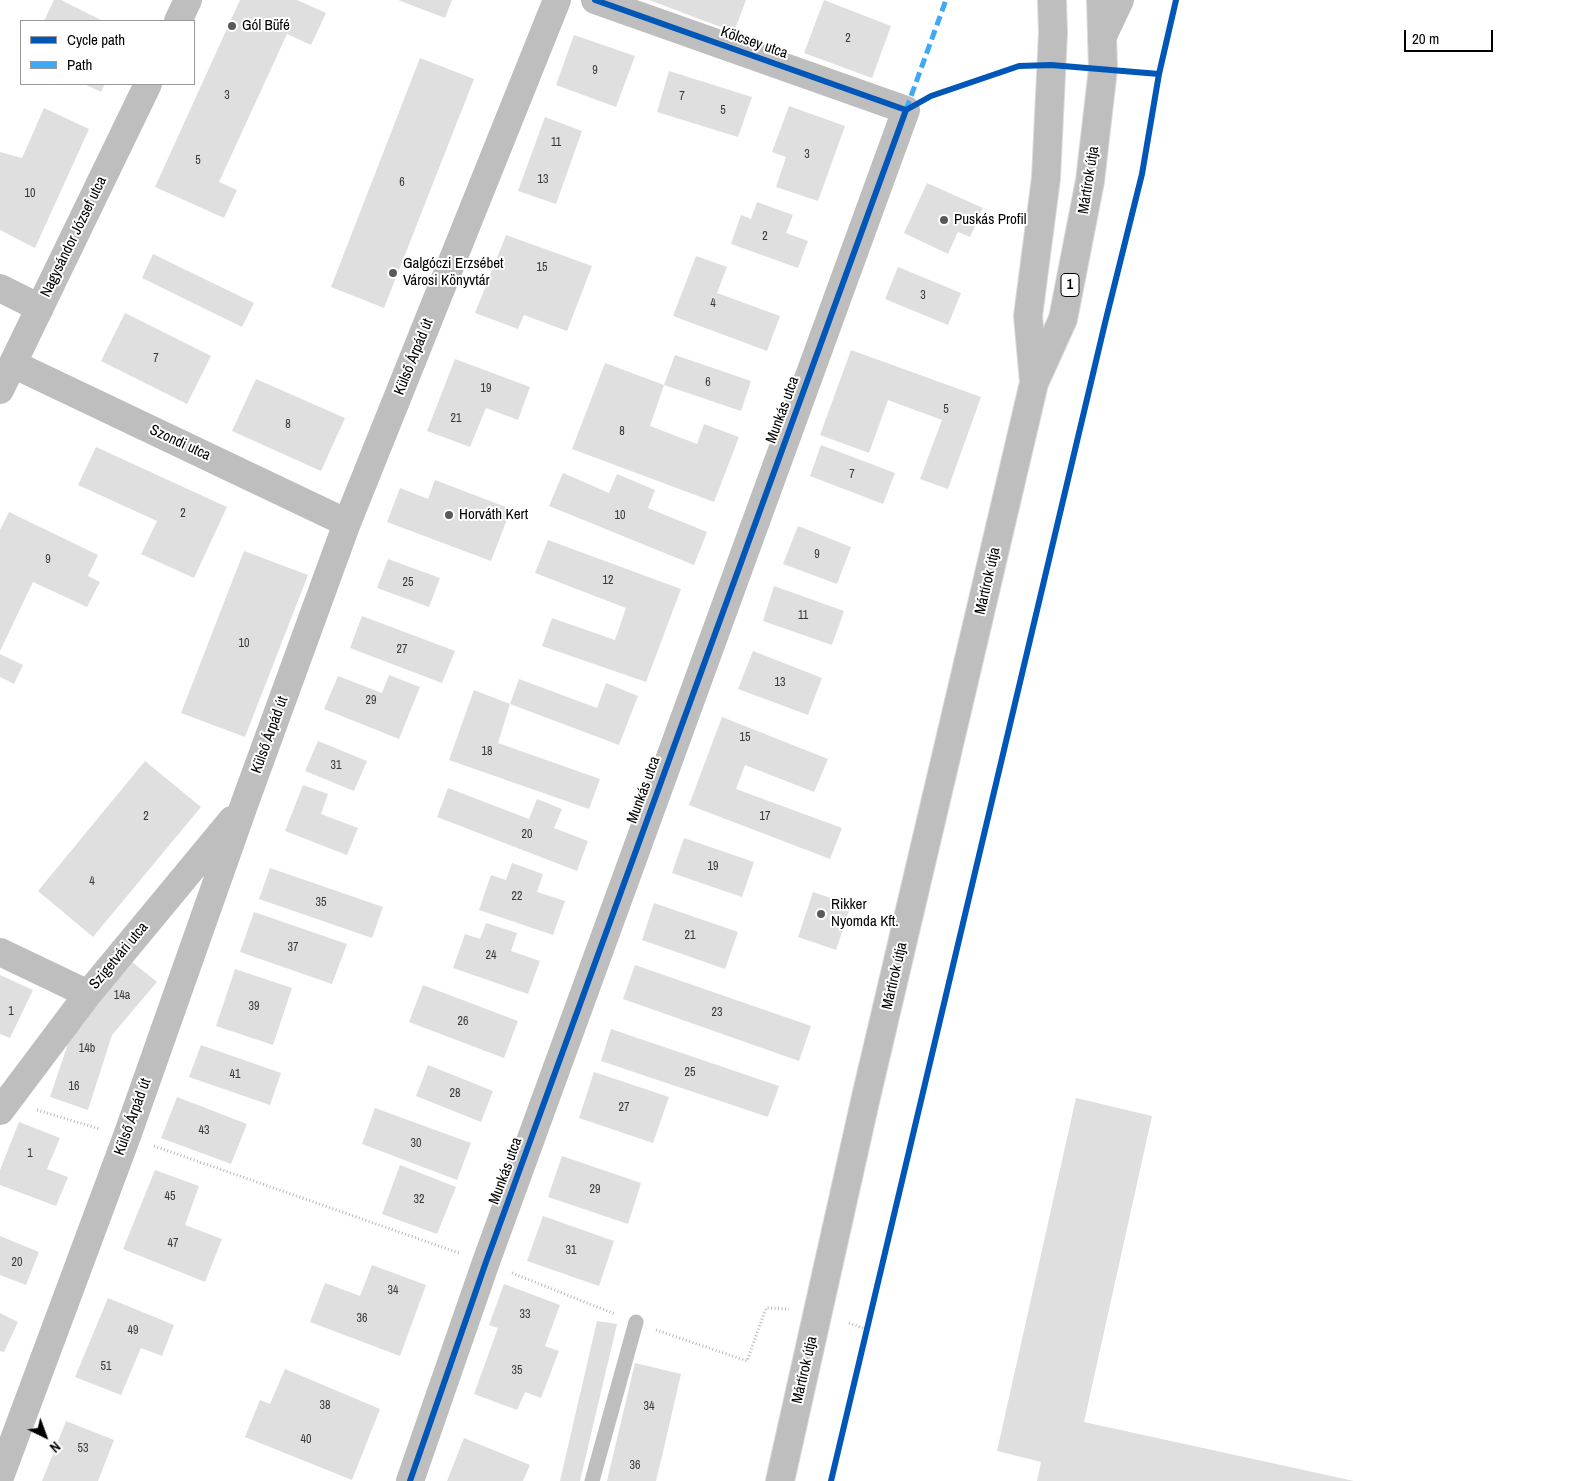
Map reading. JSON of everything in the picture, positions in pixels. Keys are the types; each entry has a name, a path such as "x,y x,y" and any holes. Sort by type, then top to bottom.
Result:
{"street":[{"path":"178,20 188,0"},
{"name":"Külső Árpád út","path":"0,1477 127,1136 244,805 347,523 557,0"},
{"name":"Kölcsey utca","path":"594,0 906,110"},
{"name":"Mártírok útja","path":"1034,383 1028,316 1046,178 1053,33 1052,0"},
{"name":"Mártírok útja","path":"780,1481 866,1096 1034,383 1063,319 1090,181 1102,78 1101,0"},
{"path":"1102,38 1120,0"},
{"name":"Nagysándor József utca","path":"0,390 148,85"},
{"name":"Munkás utca","path":"410,1481 486,1262 906,110"},
{"path":"0,288 40,308"},
{"name":"Szondi utca","path":"13,364 347,523"},
{"name":"Szigetvári utca","path":"4,1106 88,994 244,805"},
{"path":"0,952 88,994"}],"lane":[{"path":"592,1481 636,1322"}],"path":[{"path":"4,1106 127,1136 486,1262 636,1322 747,1361 766,1308 790,1309"},
{"path":"849,1323 866,1328"}],"building":[{"path":"54,0 61,0 101,20 44,20"},
{"path":"240,0 297,0 326,13 311,45 287,34 219,182 237,190 224,218 155,187"},
{"path":"398,0 452,0 445,18"},
{"path":"649,0 746,0 734,32"},
{"path":"824,0 891,26 872,78 804,53"},
{"path":"574,35 635,56 616,107 556,85"},
{"path":"420,58 474,79 384,308 331,287"},
{"path":"669,71 752,97 738,137 657,112"},
{"path":"86,85 104,85 101,92"},
{"path":"789,106 845,126 818,201 776,187 786,157 772,152"},
{"path":"44,108 89,129 35,248 0,230 0,152 22,158"},
{"path":"545,117 582,131 556,204 518,191"},
{"name":"Puskás Profil","path":"927,183 983,208 970,237 958,232 948,254 904,233"},
{"path":"757,202 793,215 786,233 808,241 798,268 731,244 741,215 751,219"},
{"path":"506,235 592,266 567,331 524,315 518,329 475,313"},
{"path":"153,254 254,303 242,327 142,278"},
{"path":"696,256 727,267 717,293 780,316 767,351 673,316"},
{"path":"898,267 961,293 948,325 885,299"},
{"path":"125,313 211,356 187,404 101,361"},
{"path":"851,350 981,397 948,489 920,479 942,420 888,400 869,453 820,435"},
{"path":"675,355 751,381 741,411 664,385"},
{"path":"455,359 530,387 518,420 486,408 470,447 427,431"},
{"path":"605,363 664,385 650,426 697,444 704,424 739,437 714,502 572,449"},
{"path":"256,379 345,418 321,471 232,431"},
{"path":"821,445 895,473 883,504 810,476"},
{"path":"96,447 227,507 194,578 141,554 157,521 78,485"},
{"path":"563,473 609,493 617,474 655,490 648,508 707,532 694,565 549,506"},
{"name":"Horváth Kert","path":"435,480 511,509 491,561 387,522 400,488 428,499"},
{"path":"9,512 98,555 88,576 100,582 87,607 33,582 0,651 0,530"},
{"path":"798,526 851,547 837,584 783,564"},
{"path":"548,540 681,589 646,682 542,646 552,618 615,640 626,608 535,573"},
{"path":"244,551 308,575 245,737 181,713"},
{"path":"388,559 440,578 429,607 377,588"},
{"path":"774,586 844,611 832,645 763,621"},
{"path":"362,616 455,651 442,683 350,648"},
{"path":"753,651 822,678 808,715 738,689"},
{"path":"0,654 23,665 14,684 0,677"},
{"path":"389,675 420,687 399,739 324,709 338,676 382,693"},
{"path":"519,679 597,708 606,683 638,696 619,745 510,704"},
{"path":"474,690 510,704 498,743 600,779 589,809 449,760"},
{"path":"722,717 828,759 814,792 745,765 736,789 842,828 830,859 689,805"},
{"path":"318,741 367,761 354,791 305,771"},
{"path":"145,761 201,807 93,937 38,891"},
{"path":"303,785 328,794 321,814 358,828 347,855 285,831"},
{"path":"448,788 529,819 537,799 562,809 554,828 588,841 577,871 437,817"},
{"path":"684,838 754,862 742,897 672,873"},
{"path":"512,863 543,874 537,892 565,901 553,935 479,910 491,875 506,880"},
{"path":"270,868 383,907 372,938 259,899"},
{"path":"813,892 851,905 836,950 798,937"},
{"path":"654,903 738,932 725,969 642,940"},
{"path":"254,912 347,944 332,984 240,952"},
{"path":"486,923 517,933 511,951 540,961 528,994 453,968 465,934 480,939"},
{"path":"131,961 157,982 112,1035 88,1110 50,1097 75,1023"},
{"path":"635,965 811,1026 799,1061 623,999"},
{"path":"235,969 292,988 273,1045 216,1026"},
{"path":"0,975 33,990 10,1038 0,1034"},
{"path":"423,985 518,1021 504,1058 409,1022"},
{"path":"611,1029 779,1086 768,1117 601,1061"},
{"path":"201,1045 281,1073 270,1105 189,1077"},
{"path":"428,1065 493,1091 481,1122 416,1096"},
{"path":"594,1072 669,1097 653,1143 579,1118"},
{"path":"177,1097 247,1124 231,1164 161,1138"},
{"path":"1076,1098 1152,1116 1084,1422 1354,1481 1037,1481 1041,1462 997,1451"},
{"path":"375,1108 471,1143 457,1180 362,1144"},
{"path":"19,1122 60,1138 47,1169 68,1177 56,1206 0,1185 0,1170"},
{"path":"562,1156 641,1183 628,1224 548,1197"},
{"path":"400,1165 456,1187 437,1234 382,1214"},
{"path":"155,1170 199,1186 185,1225 222,1239 205,1282 123,1249"},
{"path":"543,1216 614,1241 599,1286 527,1261"},
{"path":"0,1236 39,1252 26,1285 0,1275"},
{"path":"372,1265 426,1285 400,1356 310,1322 325,1283 360,1296"},
{"path":"504,1284 560,1305 545,1346 559,1351 541,1398 525,1392 517,1410 474,1394 498,1328 489,1325"},
{"path":"108,1298 174,1325 162,1356 141,1348 121,1395 75,1377"},
{"path":"0,1313 18,1322 4,1352 0,1351"},
{"path":"597,1321 617,1324 580,1481 560,1481"},
{"path":"635,1363 681,1374 663,1452 656,1481 607,1481"},
{"path":"285,1369 380,1409 352,1480 245,1437 260,1400 270,1404"},
{"path":"66,1421 114,1440 98,1481 42,1481"},
{"path":"464,1438 530,1465 523,1481 447,1481"}],"marked path":[{"path":"906,110 946,0"}],"cycle path":[{"path":"595,0 906,110"},
{"path":"831,1481 1105,323 1142,174 1159,74 1176,0"},
{"path":"906,110 931,96 1019,66 1051,65 1159,74"},
{"path":"410,1481 486,1262 906,110"}],"place":[{"name":"Gól Büfé","path":"232,26"},
{"name":"Puskás Profil","path":"944,220"},
{"name":"Galgóczi Erzsébet Városi Könyvtár","path":"393,273"},
{"name":"Horváth Kert","path":"449,515"},
{"name":"Rikker Nyomda Kft.","path":"821,914"}]}
